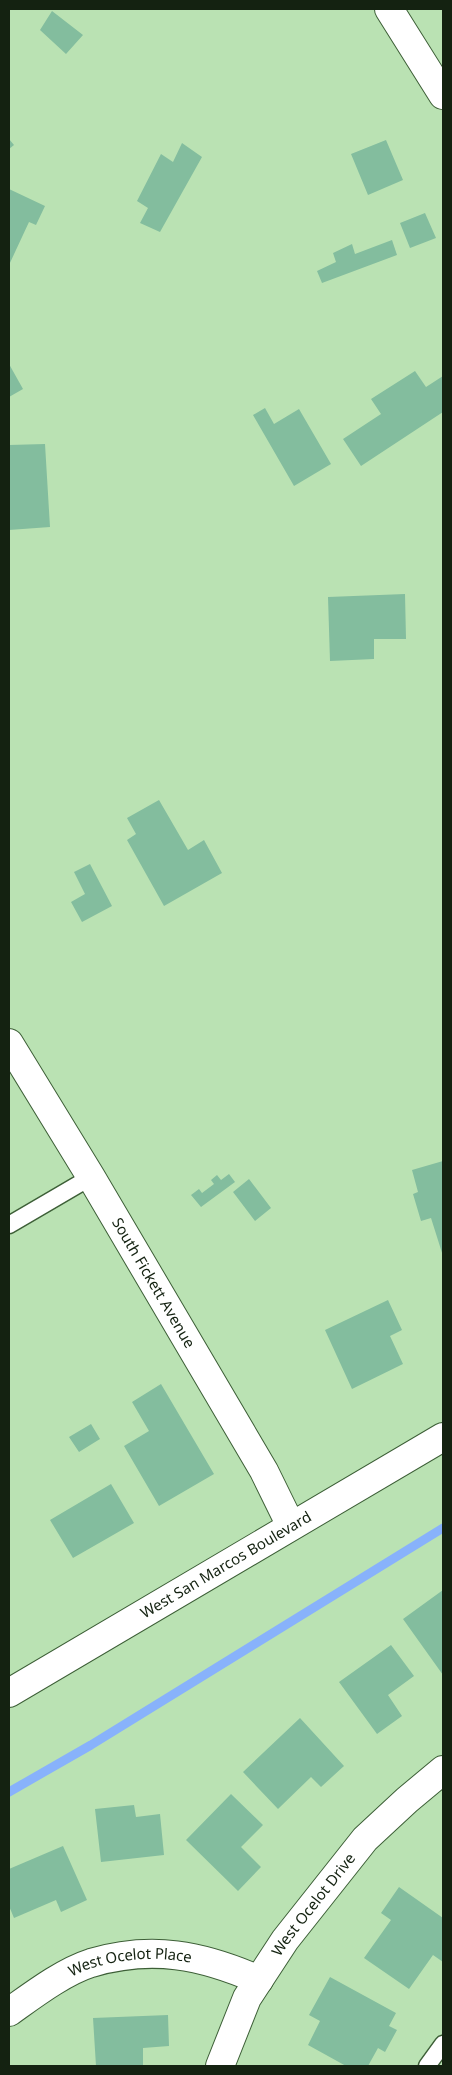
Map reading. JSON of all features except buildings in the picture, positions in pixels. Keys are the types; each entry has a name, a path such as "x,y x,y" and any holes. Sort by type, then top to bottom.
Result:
{"street":[{"path":"389,9 443,95"},
{"name":"South Fickett Avenue","path":"9,1043 91,1177 264,1471 291,1526"},
{"name":"West San Marcos Boulevard","path":"9,1693 443,1437"},
{"name":"West Ocelot Drive","path":"220,2066 247,1998 285,1940 365,1839 406,1800 443,1770"},
{"name":"West Ocelot Place","path":"9,2012 45,1986 90,1964 133,1954 181,1954 229,1967 259,1980"}],"lane":[{"path":"9,1225 91,1177"},
{"path":"427,2066 443,2044"}],"waterway":[{"path":"9,1792 91,1745 443,1528"}]}
